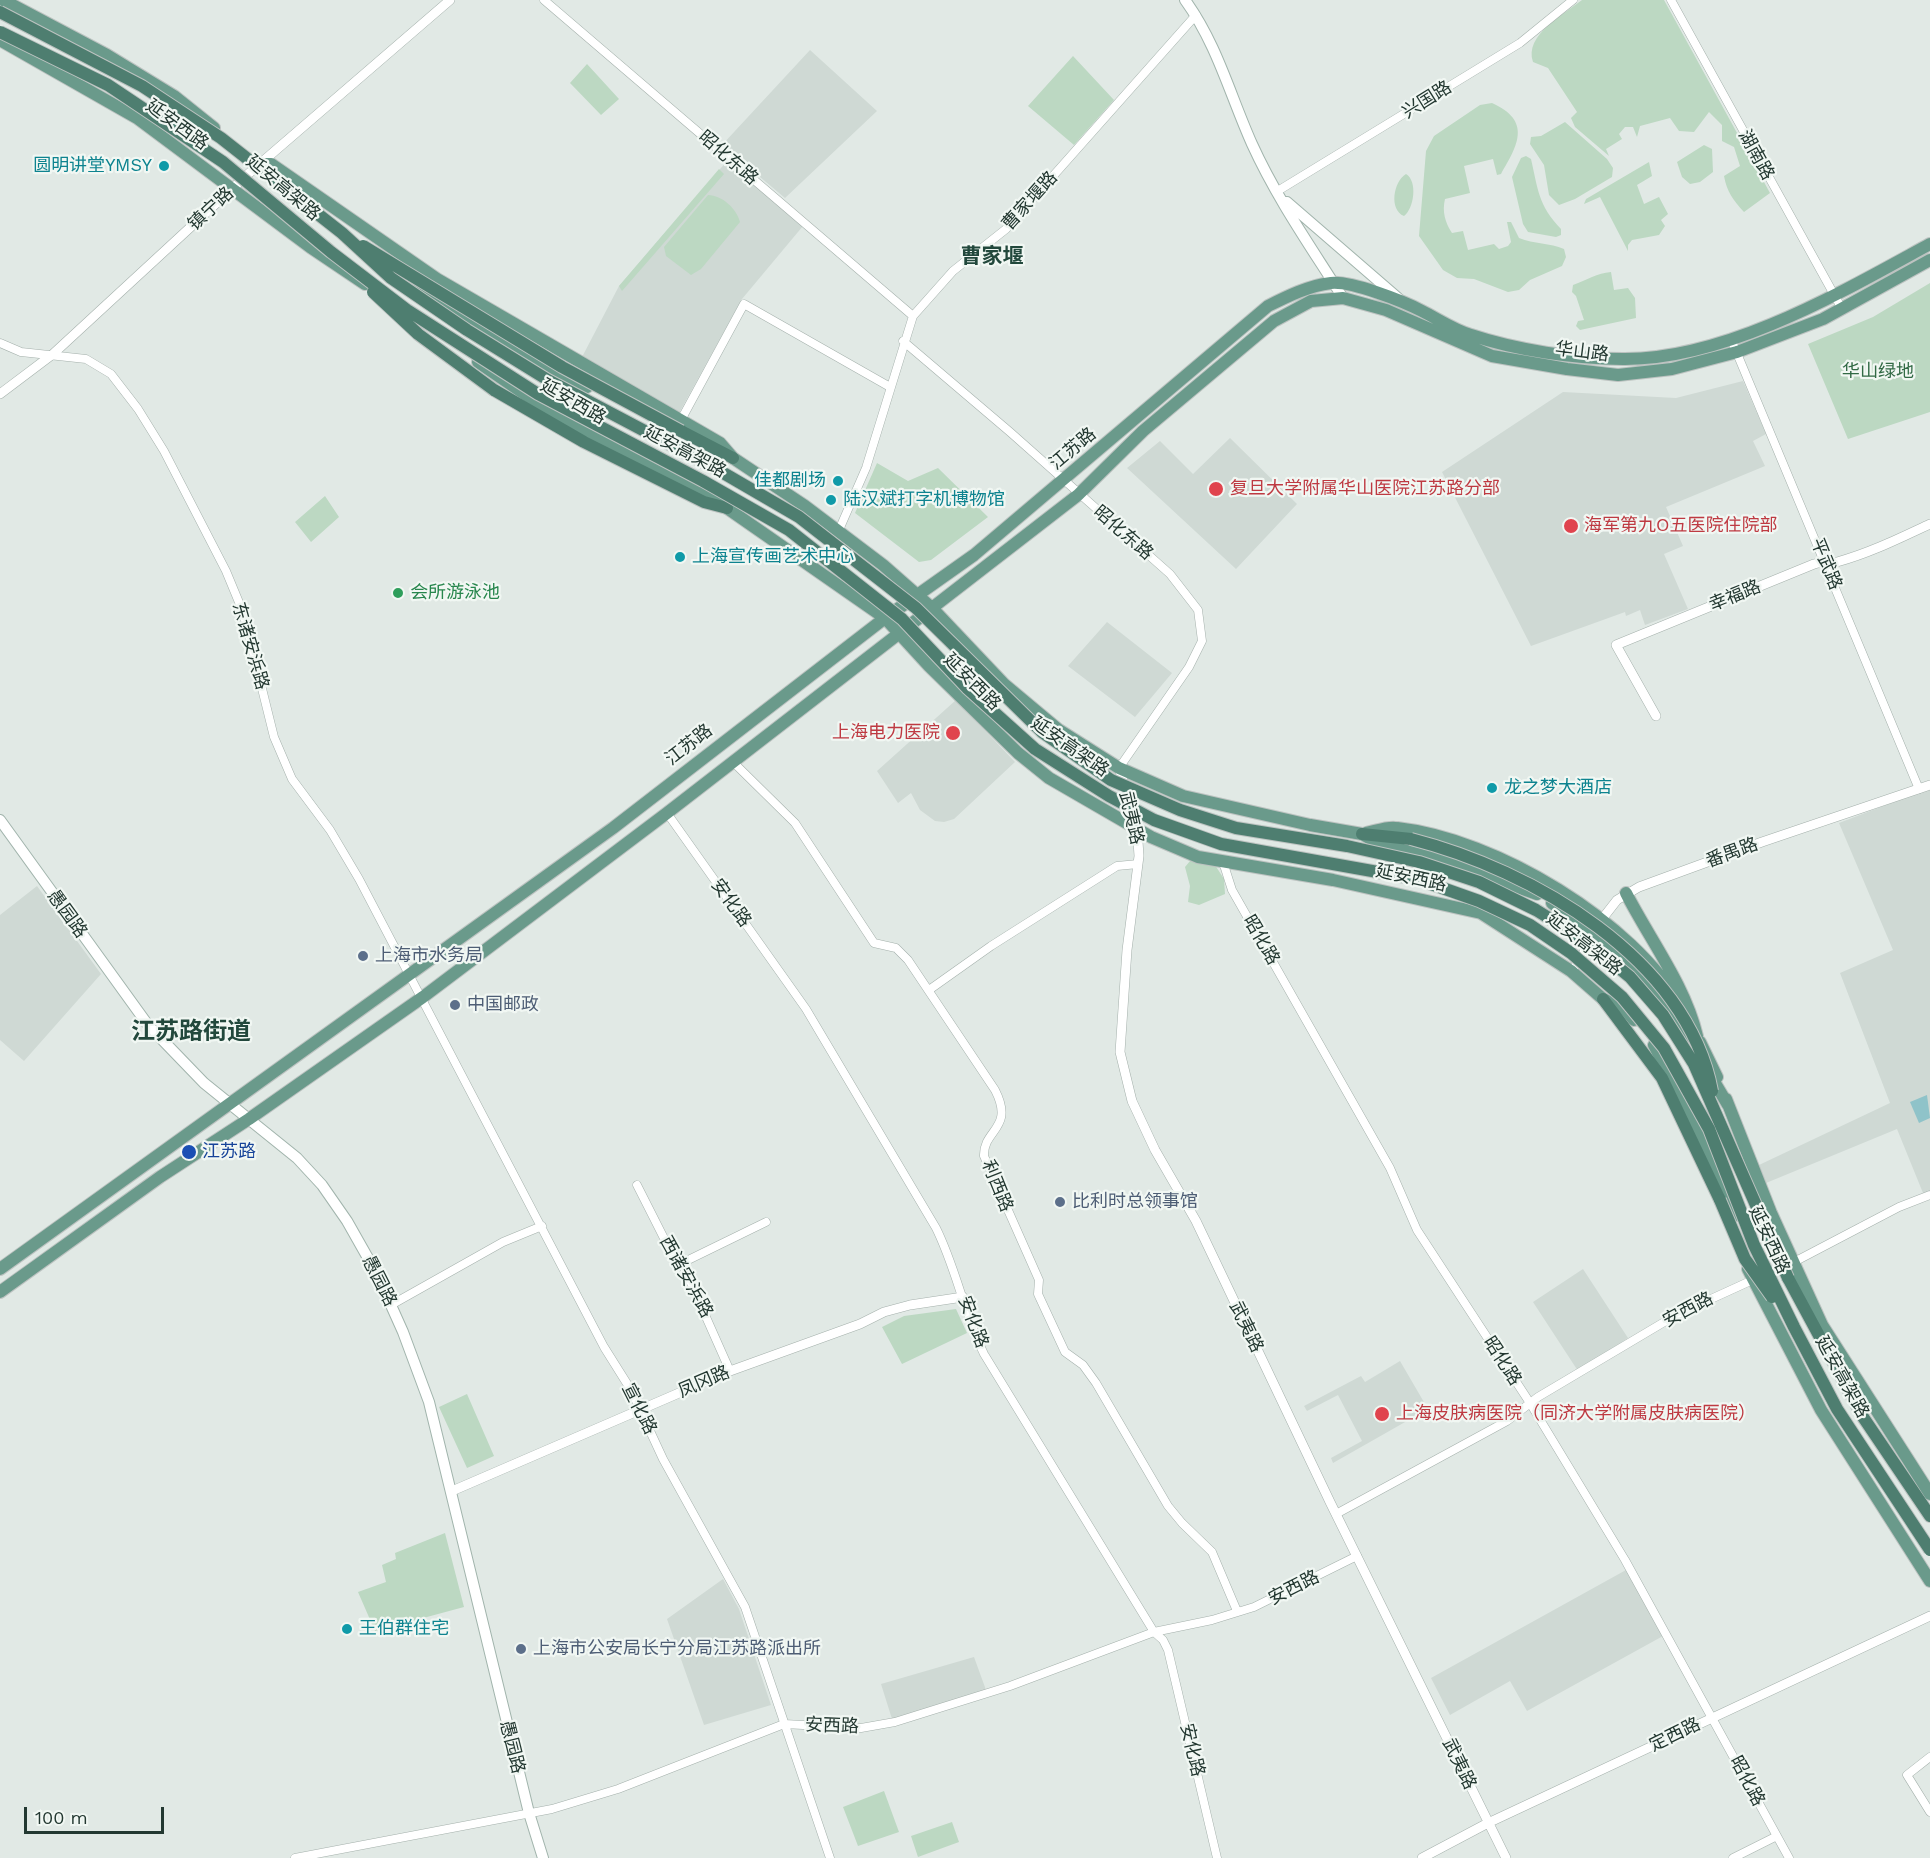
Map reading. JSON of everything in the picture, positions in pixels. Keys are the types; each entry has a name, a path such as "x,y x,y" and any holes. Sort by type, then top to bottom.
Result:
{"highway":[{"name":"延安高架路","path":"0,12 142,86 221,138 342,233 391,278 467,330 548,380 713,467 800,517 916,608 1042,732 1111,780 1180,810 1236,828 1347,846 1419,862 1469,879 1536,910 1586,941 1630,977 1663,1015 1694,1064 1788,1278 1827,1353 1863,1417 1930,1516"},
{"name":"延安高架路","path":"0,32 108,85 195,142 407,310 538,394 789,530 902,619 968,688 1035,749 1109,796 1154,820 1221,844 1417,879 1479,901 1530,925 1571,952 1622,997 1665,1048 1708,1129 1754,1245 1837,1409 1930,1550"},
{"path":"342,233 562,367 681,426 733,458"},
{"path":"331,252 417,334 494,390 584,442 693,496 727,508"},
{"path":"1362,834 1411,839 1451,849 1506,872 1551,895 1581,914 1631,954 1671,1001 1696,1042 1708,1071 1715,1110"},
{"path":"1603,999 1662,1078 1689,1129 1745,1259 1794,1327"},
{"path":"1920,1535 1930,1556"}],"main road":[{"name":"延安西路","path":"3,0 106,55 174,96 373,257 449,308 516,350 709,452 733,458 839,530 933,609 1004,684 1059,730 1119,768 1183,796 1362,834 1380,844 1449,862 1538,894 1594,934 1641,975 1686,1034 1728,1105"},
{"name":"华山路","path":"1185,0 1214,48 1251,142 1276,192 1343,298 1386,310 1492,356 1618,375 1672,369 1737,352 1842,309 1930,260"},
{"name":"延安西路","path":"0,40 137,118 310,247 554,414 727,508 885,618 929,666 1018,753 1049,778 1151,837 1198,857 1333,880 1445,903 1481,913 1571,970 1603,999 1624,1008 1659,1050 1705,1143 1758,1277 1930,1556"},
{"name":"延安西路","path":"259,164 271,164 340,214 460,293 681,426"},
{"name":"华山路","path":"1276,192 1336,248 1400,300 1470,335 1570,357 1625,359 1671,355 1731,339 1834,297 1930,244"},
{"name":"江苏路","path":"0,1269 613,828 885,618 974,555 1268,306 1297,291 1334,283 1400,300"},
{"path":"449,308 460,293"},
{"name":"江苏路","path":"0,1292 160,1177 249,1119 423,997 667,813 1078,495 1143,431 1274,321 1311,301 1343,298"},
{"path":"516,350 525,332"},
{"name":"愚园路","path":"0,820 148,1025 204,1083 297,1158 322,1185 347,1221 391,1305 429,1402 529,1813 543,1858"},
{"name":"延安西路","path":"1362,834 1396,827 1464,844 1559,887 1614,929 1671,989 1697,1036 1728,1105 1770,1213 1822,1325 1930,1494"},
{"path":"1626,893 1687,1004 1697,1036"},
{"path":"1603,999 1658,1082 1758,1277 1821,1410 1930,1581"},
{"path":"1854,1431 1863,1476"}],"street":[{"name":"镇宁路","path":"0,394 53,354 259,164 450,0"},
{"name":"昭化东路","path":"544,0 913,316"},
{"name":"兴国路","path":"1276,192 1520,43 1573,0"},
{"name":"湖南路","path":"1671,0 1842,309"},
{"name":"曹家堰路","path":"839,530 871,451 903,341 913,316 953,271 1006,230 1196,15"},
{"path":"681,426 744,304 890,387"},
{"name":"平武路","path":"1731,339 1919,789"},
{"name":"昭化东路","path":"903,341 1170,574 1198,610 1202,641 1190,667 1119,768"},
{"name":"东诸安浜路","path":"0,343 21,352 86,359 111,374 138,409 164,451 226,572 243,612 274,737 292,779 330,830 411,975"},
{"name":"幸福路","path":"1656,716 1616,645 1815,564 1837,562 1859,555 1930,524"},
{"name":"利西路","path":"733,762 795,823 874,943 892,946 901,951 998,1096 1001,1121 984,1147 984,1156 1039,1280 1038,1294 1065,1352 1083,1365 1092,1377 1168,1506 1212,1552 1237,1611"},
{"name":"武夷路","path":"1119,768 1137,827 1138,864 1128,940 1120,1052 1132,1101 1155,1150 1196,1221 1336,1514 1506,1858"},
{"name":"番禺路","path":"1571,970 1584,955 1601,919 1626,893 1762,842 1930,785"},
{"name":"安化路","path":"667,813 806,1009 946,1247 984,1354 1154,1632 1163,1640 1217,1858"},
{"name":"昭化路","path":"1223,862 1232,890 1390,1168 1417,1230 1530,1403 1625,1560 1789,1858"},
{"path":"929,990 991,946 1117,866 1138,864"},
{"name":"宣化路","path":"411,975 604,1347 641,1410 663,1460 744,1607 830,1858"},
{"name":"西诸安浜路","path":"637,1185 674,1257 682,1263 730,1371"},
{"path":"1794,1262 1899,1207 1930,1195"},
{"path":"682,1263 766,1222"},
{"path":"391,1305 504,1242 542,1226"},
{"name":"安西路","path":"1336,1514 1508,1421 1530,1403 1676,1315 1758,1277"},
{"name":"凤冈路","path":"452,1491 730,1371 860,1324 884,1312 910,1305 963,1297"},
{"name":"安西路","path":"296,1858 552,1809 618,1789 784,1724 861,1728 895,1722 1010,1686 1154,1632 1212,1620 1254,1607 1357,1556"},
{"name":"定西路","path":"1422,1858 1488,1823 1930,1616"},
{"path":"1930,1757 1905,1771 1930,1812"},
{"path":"1733,1858 1777,1836"}],"shaded area":[{"path":"810,50 877,111 785,198 722,145"},
{"path":"727,161 803,226 742,299 679,413 581,359 619,286"},
{"name":"海军第九O五医院住院部","path":"1743,381 1766,434 1753,441 1765,466 1666,507 1683,546 1664,554 1688,609 1645,625 1640,610 1626,616 1625,612 1531,646 1442,472 1563,392 1676,398"},
{"name":"复旦大学附属华山医院江苏路分部","path":"1230,438 1297,504 1236,569 1127,468 1160,441 1193,474"},
{"path":"1107,622 1172,673 1135,717 1068,666"},
{"name":"上海电力医院","path":"956,700 1015,762 954,819 944,822 935,821 920,810 911,793 898,803 877,771"},
{"path":"1930,788 1930,1191 1923,1193 1897,1129 1766,1183 1759,1165 1890,1103 1840,973 1893,950 1839,823"},
{"path":"37,886 101,974 24,1061 0,1040 0,915"},
{"path":"1583,1269 1628,1338 1578,1371 1533,1302"},
{"name":"上海皮肤病医院（同济大学附属皮肤病医院）","path":"1400,1361 1428,1409 1333,1463 1331,1458 1362,1441 1338,1395 1307,1411 1304,1406 1361,1376 1365,1382"},
{"path":"1626,1570 1663,1636 1527,1711 1510,1681 1450,1715 1431,1678"},
{"path":"723,1579 739,1609 771,1705 704,1725 667,1619"},
{"path":"974,1657 986,1690 892,1719 881,1684"}],"green space":[{"path":"1582,0 1664,0 1770,193 1744,212 1734,200 1724,176 1740,166 1734,147 1722,141 1722,125 1709,112 1694,132 1679,131 1670,118 1640,126 1637,137 1633,127 1625,127 1619,134 1622,139 1606,149 1609,156 1575,127 1571,118 1577,112 1548,68 1533,62 1532,52 1534,43 1547,26"},
{"path":"1073,56 1114,100 1074,145 1028,106"},
{"path":"587,64 619,99 601,115 570,83"},
{"path":"1492,103 1505,110 1513,118 1518,134 1516,144 1501,174 1497,175 1493,159 1464,166 1470,193 1445,199 1444,213 1448,225 1452,233 1463,231 1468,250 1494,244 1499,249 1508,246 1511,242 1507,222 1511,222 1519,238 1564,249 1566,257 1562,266 1530,280 1519,290 1508,292 1474,279 1457,278 1443,270 1419,236 1426,151 1434,136 1480,105"},
{"path":"1565,122 1607,159 1613,168 1612,177 1575,199 1559,205 1549,195 1544,165 1530,144 1531,137 1541,136"},
{"path":"1704,145 1712,149 1713,172 1700,182 1690,184 1682,177 1677,162"},
{"path":"1526,156 1531,159 1543,204 1561,229 1561,235 1556,237 1528,232 1523,224 1512,177 1521,158"},
{"path":"1649,162 1652,176 1637,185 1644,204 1659,197 1668,214 1661,220 1665,226 1659,235 1632,240 1628,245 1628,251 1600,197 1584,204 1586,199"},
{"path":"719,169 724,174 622,291 619,286"},
{"path":"1406,174 1412,183 1413,195 1410,207 1404,216 1396,208 1394,196 1398,183"},
{"path":"708,195 718,197 728,204 736,212 740,222 701,269 691,275 666,256 664,247"},
{"path":"1611,272 1614,290 1628,288 1635,298 1636,318 1580,330 1576,326 1578,321 1584,320 1576,296 1572,292 1573,285"},
{"name":"华山绿地","path":"1930,283 1930,412 1848,439 1808,344 1873,317"},
{"path":"877,463 908,481 938,468 988,517 931,560 919,562 855,513"},
{"path":"325,496 339,517 311,542 295,522"},
{"path":"1190,861 1215,865 1224,879 1225,894 1199,905 1188,902 1190,886 1185,867"},
{"path":"956,1309 967,1333 902,1364 882,1327 904,1316"},
{"path":"467,1394 494,1456 467,1468 439,1407"},
{"path":"445,1533 464,1607 375,1631 358,1592 386,1582 382,1565 396,1559 395,1553"},
{"path":"884,1791 899,1832 858,1846 843,1807"},
{"path":"952,1822 959,1842 918,1857 911,1836"}],"water":[{"path":"1927,1095 1930,1118 1919,1123 1910,1102"}],"place":[{"name":"圆明讲堂YMSY","path":"164,166"},
{"name":"佳都剧场","path":"838,481"},
{"name":"复旦大学附属华山医院江苏路分部","path":"1216,489"},
{"name":"陆汉斌打字机博物馆","path":"831,500"},
{"name":"海军第九O五医院住院部","path":"1571,526"},
{"name":"上海宣传画艺术中心","path":"680,557"},
{"name":"会所游泳池","path":"398,593"},
{"name":"上海电力医院","path":"953,733"},
{"name":"龙之梦大酒店","path":"1492,788"},
{"name":"上海市水务局","path":"363,956"},
{"name":"中国邮政","path":"455,1005"},
{"name":"江苏路","path":"189,1152"},
{"name":"比利时总领事馆","path":"1060,1202"},
{"name":"上海皮肤病医院（同济大学附属皮肤病医院）","path":"1382,1414"},
{"name":"王伯群住宅","path":"347,1629"},
{"name":"上海市公安局长宁分局江苏路派出所","path":"521,1649"}],"district":[{"name":"曹家堰","path":"992,257"},
{"name":"江苏路街道","path":"191,1032"}]}
